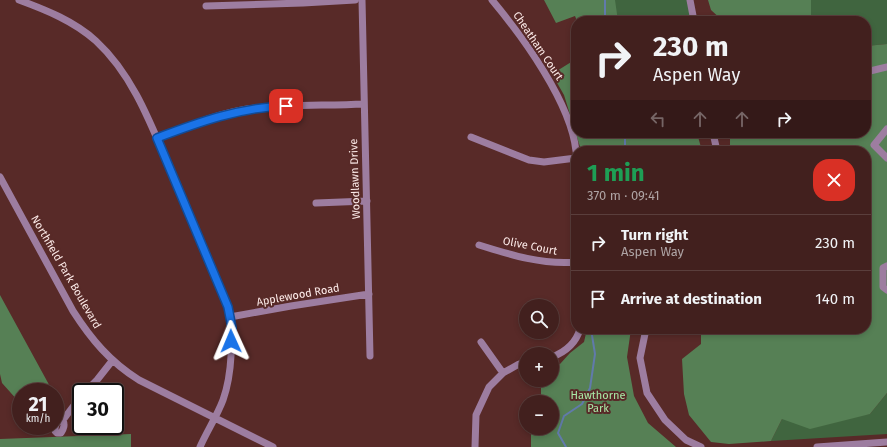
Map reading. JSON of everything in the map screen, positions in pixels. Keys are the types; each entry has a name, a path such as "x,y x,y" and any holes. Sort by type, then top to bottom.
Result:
{"street":[{"path":"19,0 34,3 63,18 87,34 114,60 139,100 157,138 222,291 228,307 232,328 230,367 227,388 222,402 200,447"},
{"path":"206,6 355,0"},
{"name":"Woodlawn Drive","path":"362,0 370,356"},
{"name":"Cheatham Court","path":"492,0 546,74 566,114 571,128"},
{"path":"690,0 693,16"},
{"path":"871,71 887,67"},
{"path":"157,138 204,121 245,110 271,106 364,104"},
{"path":"887,129 874,145 887,158"},
{"path":"471,137 529,160 544,162 571,159"},
{"name":"Northfield Park Boulevard","path":"0,177 73,311 94,342 112,361 139,380 273,447"},
{"path":"316,203 367,201"},
{"name":"Olive Court","path":"479,246 537,260 571,262"},
{"path":"887,266 883,268 883,287 887,290"},
{"name":"Applewood Road","path":"230,318 291,306 369,294"},
{"path":"559,354 568,348 579,334"},
{"path":"645,334 640,358 647,392 665,420 686,440 701,447"},
{"path":"481,342 502,374"},
{"path":"94,383 112,361"},
{"path":"476,447 476,415 489,387 502,374 519,364"},
{"path":"64,417 72,407"},
{"path":"817,447 887,442"}],"green space":[{"path":"544,0 615,0 617,16 571,16 571,17 556,23"},
{"path":"569,0 687,0 692,16 577,16"},
{"path":"708,0 811,0 811,16 718,16 711,10"},
{"path":"811,0 887,0 887,44 871,46 871,16 811,16"},
{"path":"887,44 887,393 870,414 810,429 782,419 771,441 729,444 711,442 689,415 684,394 682,359 701,344 701,334 871,334 871,146 730,146 730,138 871,138 871,46"},
{"path":"571,62 571,118 564,95 552,74"},
{"path":"577,138 698,138 701,146 580,146"},
{"path":"0,295 48,383 12,383 12,394 2,383 0,374"},
{"name":"Hawthorne Park","path":"586,334 630,334 627,357 634,396 648,423 676,447 531,447 531,435 559,435 559,395 541,395 541,387 559,387 559,364 584,342"},
{"path":"887,393 887,434 771,441 782,419 870,414"},
{"path":"131,434 131,447 0,447 0,439"}],"waterway":[{"path":"605,0 605,16"},
{"path":"625,138 625,146"},
{"path":"566,447 558,433 564,416 582,404 590,388 595,354 592,334"}],"route":[{"path":"231,341 232,328 228,307 157,138 204,121 245,110 271,106 286,106"}]}
